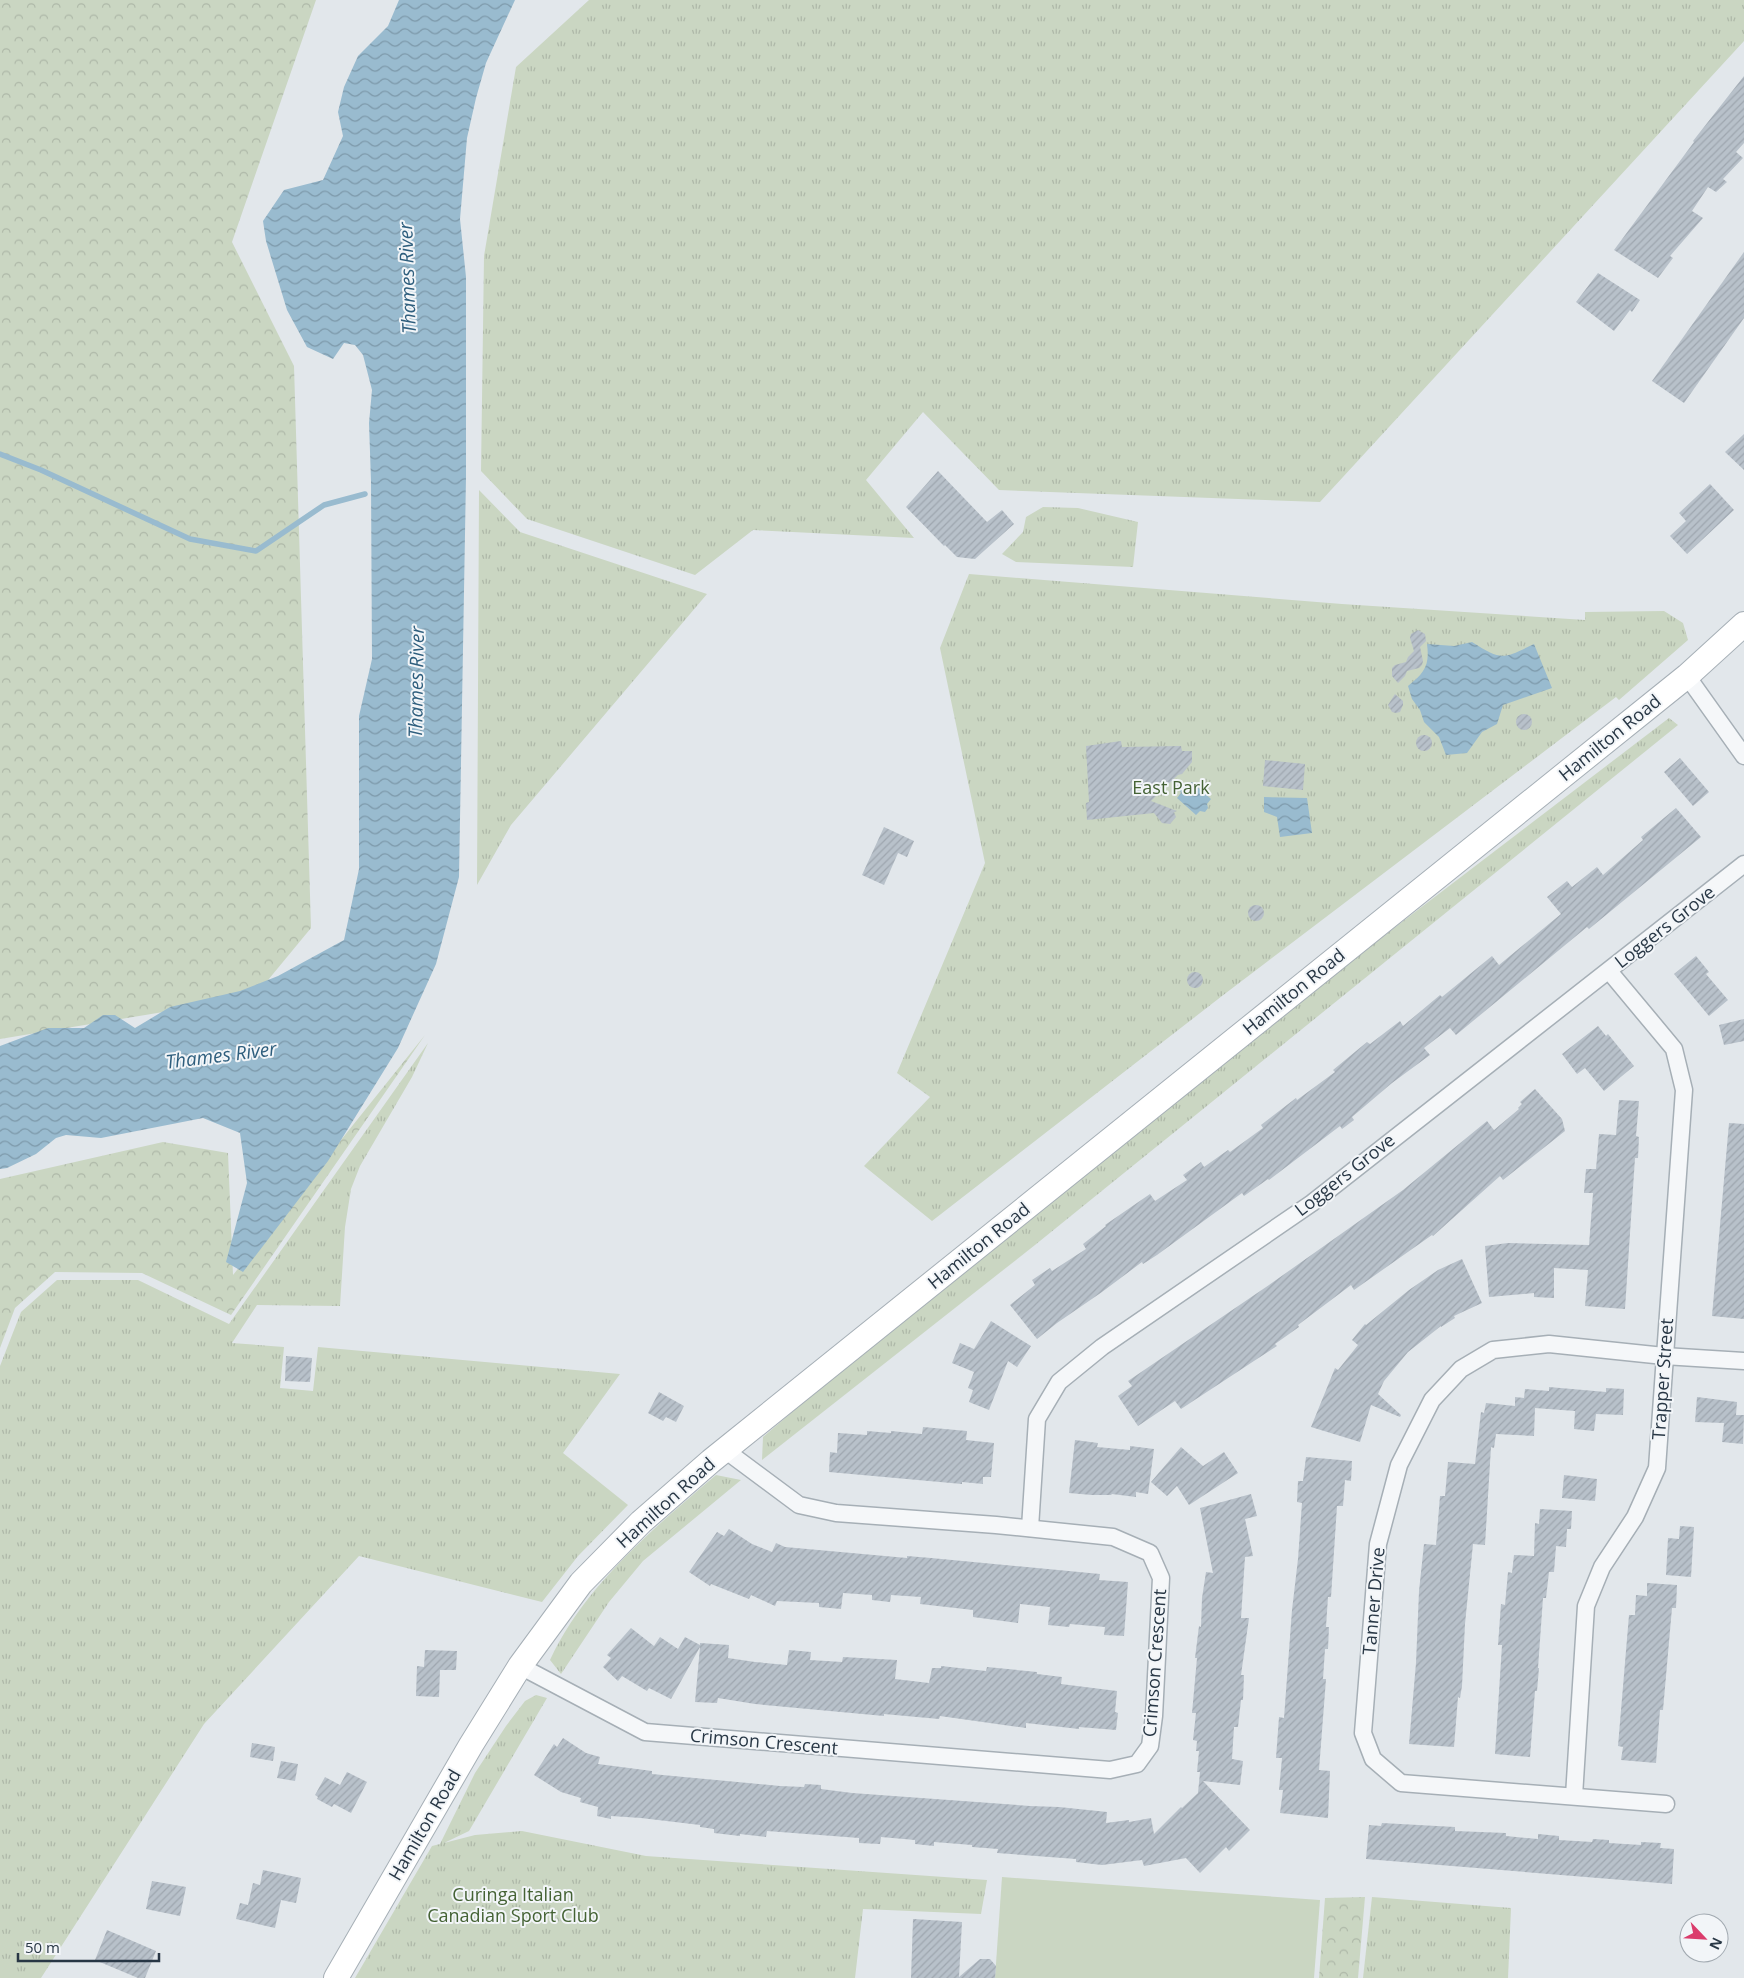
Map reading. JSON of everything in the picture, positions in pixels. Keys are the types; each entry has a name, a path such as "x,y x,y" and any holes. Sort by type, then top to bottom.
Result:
{"main road":[{"name":"Hamilton Road","path":"336,1978 471,1745 520,1666 580,1583 641,1522 725,1450 1687,676 1744,624"}],"street":[{"path":"1687,676 1744,756"},
{"name":"Loggers Grove","path":"1030,1528 1037,1419 1059,1382 1102,1347 1312,1203 1466,1080 1609,971 1744,864"},
{"name":"Trapper Street","path":"1574,1796 1586,1606 1602,1567 1635,1517 1657,1468 1684,1090 1674,1049 1609,971"},
{"name":"Tanner Drive","path":"1666,1804 1402,1783 1373,1759 1363,1733 1378,1544 1399,1465 1432,1400 1461,1369 1493,1350 1549,1344 1664,1356 1744,1361"},
{"name":"Crimson Crescent","path":"520,1666 645,1732 1110,1770 1137,1764 1150,1746 1154,1716 1161,1578 1150,1553 1113,1537 1030,1528 836,1514 799,1505 725,1450"}],"green space":[{"path":"0,0 316,0 232,242 294,366 311,928 254,997 0,1039"},
{"path":"589,0 1744,0 1744,41 1320,502 999,490 923,412 866,480 914,538 753,530 695,575 527,519 481,471 484,256 516,67"},
{"path":"479,490 520,532 707,594 511,825 477,885"},
{"path":"1043,507 1078,508 1138,522 1133,567 1016,562 1002,554 1023,532 1026,517"},
{"name":"East Park","path":"969,574 1342,604 1585,620 1585,612 1664,611 1683,623 1688,640 1619,700 1616,697 1222,996 932,1221 864,1166 930,1097 897,1073 985,863 940,648"},
{"path":"1669,718 1678,725 1035,1245 762,1460 763,1437 847,1365 1237,1048"},
{"path":"425,1035 231,1315 142,1273 55,1272 15,1308 0,1348 0,1179 163,1142 228,1153 233,1275"},
{"path":"428,1043 412,1077 360,1166 351,1189 345,1227 340,1306 257,1305 232,1343 284,1347 280,1388 313,1391 318,1347 620,1374 563,1453 628,1505 578,1556 542,1602 359,1556 204,1724 41,1978 0,1978 0,1366 21,1312 57,1280 138,1280 229,1324"},
{"path":"716,1475 741,1480 643,1561 609,1602 561,1674 550,1660 564,1633 582,1607 623,1559 669,1515"},
{"name":"Curinga Italian Canadian Sport Club","path":"536,1695 547,1698 469,1831 444,1843 475,1835 522,1831 646,1856 987,1880 981,1914 863,1909 855,1978 355,1978 432,1846 440,1844 475,1773 525,1701"},
{"path":"1002,1877 1320,1900 1314,1978 995,1978"},
{"path":"1365,1897 1358,1978 1319,1978 1325,1898"},
{"path":"1372,1897 1511,1908 1508,1978 1363,1978"}],"water":[{"name":"Thames River","path":"399,0 515,0 486,63 476,98 467,138 460,219 466,277 466,477 459,877 436,964 398,1048 328,1161 243,1272 226,1262 247,1183 240,1133 203,1118 101,1138 66,1135 56,1138 36,1154 7,1168 0,1169 0,1046 48,1028 84,1028 103,1015 115,1015 135,1028 170,1007 240,991 278,976 344,940 359,869 359,716 372,659 369,423 372,390 363,355 355,345 344,343 333,359 307,347 287,310 266,241 263,221 284,190 323,180 343,136 338,112 344,87 358,56 388,26"},
{"path":"1472,642 1490,652 1503,656 1515,653 1534,644 1552,688 1503,705 1497,724 1482,732 1467,753 1446,755 1439,737 1424,722 1420,710 1412,699 1408,686 1422,673 1427,664 1427,644 1454,646"},
{"path":"1192,782 1211,799 1207,804 1208,808 1205,812 1200,811 1196,815 1177,798 1181,793 1179,789 1183,784 1187,786"},
{"path":"1264,797 1307,798 1312,833 1280,837 1277,817 1264,812"}],"building":[{"path":"1744,76 1744,143 1736,152 1743,158 1723,179 1727,182 1716,192 1708,187 1692,211 1703,218 1670,256 1673,258 1658,278 1614,250 1693,141"},
{"path":"1744,252 1744,318 1684,403 1652,381"},
{"path":"1598,273 1640,300 1632,312 1630,310 1614,331 1576,302"},
{"path":"1744,434 1744,470 1725,452"},
{"path":"938,471 987,522 1002,510 1014,524 975,559 957,557 906,507"},
{"path":"1710,484 1734,510 1687,554 1670,536 1686,521 1679,513"},
{"path":"1418,630 1425,634 1426,641 1420,647 1422,665 1419,668 1407,671 1398,683 1392,676 1392,668 1395,665 1406,662 1414,651 1410,638 1411,634"},
{"path":"1395,694 1403,701 1400,712 1396,713 1392,712 1388,705"},
{"path":"1524,714 1530,716 1532,722 1530,728 1524,730 1518,728 1516,722 1518,716"},
{"path":"1424,735 1430,737 1432,743 1430,749 1424,751 1418,749 1416,743 1418,737"},
{"path":"1121,741 1122,747 1181,746 1182,751 1192,751 1192,762 1182,774 1178,775 1151,801 1177,811 1174,812 1176,817 1170,824 1162,823 1154,813 1087,820 1086,803 1089,802 1086,746"},
{"path":"1680,758 1709,792 1693,806 1664,772"},
{"path":"1265,760 1305,764 1303,790 1263,786"},
{"path":"1676,808 1701,837 1589,929 1587,927 1456,1035 1450,1028 1424,1048 1430,1055 1392,1083 1352,1117 1354,1120 1342,1129 1340,1126 1269,1180 1244,1196 1242,1193 1157,1255 1143,1264 1142,1262 1037,1339 1010,1305 1035,1285 1032,1280 1050,1268 1052,1271 1086,1249 1083,1244 1105,1225 1150,1194 1155,1201 1187,1180 1183,1175 1201,1162 1204,1167 1228,1150 1230,1152 1263,1128 1261,1125 1296,1098 1297,1100 1335,1072 1333,1070 1367,1042 1370,1044 1400,1021 1403,1026 1492,956 1499,965 1561,914 1547,897 1567,881 1572,887 1597,867 1603,875 1643,840 1641,837"},
{"path":"884,827 914,841 907,857 898,853 884,885 862,875"},
{"path":"1256,905 1262,907 1264,913 1262,919 1256,921 1250,919 1248,913 1250,907"},
{"path":"1696,956 1709,972 1706,974 1728,1000 1709,1016 1674,974"},
{"path":"1195,972 1201,974 1203,980 1201,986 1195,988 1189,986 1187,980 1189,974"},
{"path":"1744,1019 1744,1041 1724,1045 1719,1025"},
{"path":"1598,1026 1606,1036 1608,1034 1634,1066 1604,1091 1585,1068 1577,1074 1562,1054"},
{"path":"1535,1089 1562,1119 1565,1131 1503,1180 1500,1176 1433,1236 1354,1290 1351,1285 1298,1325 1299,1327 1275,1344 1277,1346 1181,1409 1175,1401 1138,1426 1118,1396 1132,1386 1128,1381 1269,1285 1403,1190 1487,1121 1494,1130 1519,1109 1522,1104 1520,1102"},
{"path":"1619,1100 1639,1101 1636,1136 1639,1137 1638,1158 1635,1158 1625,1309 1585,1306 1588,1270 1554,1268 1554,1298 1534,1297 1534,1293 1489,1297 1485,1246 1508,1243 1589,1245 1593,1193 1584,1193 1586,1169 1596,1169 1599,1134 1616,1135"},
{"path":"1729,1123 1744,1124 1744,1319 1712,1316"},
{"path":"1462,1259 1482,1303 1454,1316 1455,1318 1441,1326 1408,1352 1384,1381 1378,1394 1401,1415 1400,1417 1371,1405 1360,1442 1311,1427 1335,1368 1338,1370 1358,1345 1352,1340 1365,1324 1438,1270"},
{"path":"991,1321 1031,1346 1017,1367 1008,1361 989,1410 969,1402 973,1390 968,1388 974,1372 952,1363 960,1343 974,1349"},
{"path":"286,1356 312,1358 310,1382 285,1381"},
{"path":"1549,1387 1606,1392 1606,1388 1624,1389 1623,1415 1596,1414 1594,1431 1574,1429 1575,1411 1535,1408 1534,1436 1496,1434 1494,1448 1491,1447 1485,1545 1473,1544 1465,1624 1462,1686 1460,1698 1458,1697 1454,1747 1409,1744 1424,1544 1436,1545 1440,1496 1445,1496 1448,1462 1475,1464 1481,1412 1484,1413 1486,1403 1515,1406 1515,1397 1524,1398 1525,1389 1549,1391"},
{"path":"659,1392 684,1406 676,1422 666,1417 663,1421 648,1413"},
{"path":"1697,1397 1737,1402 1736,1415 1744,1415 1743,1444 1722,1442 1724,1423 1695,1422"},
{"path":"923,1427 967,1431 966,1440 994,1443 991,1477 983,1477 983,1484 962,1482 962,1484 829,1472 830,1452 837,1453 838,1433 867,1435 867,1431 891,1433 891,1431 922,1434"},
{"path":"1075,1440 1098,1443 1097,1447 1130,1450 1130,1446 1154,1449 1148,1494 1136,1492 1136,1497 1112,1494 1069,1493"},
{"path":"1181,1447 1203,1466 1224,1452 1238,1473 1189,1505 1177,1486 1167,1496 1151,1482"},
{"path":"1306,1457 1352,1461 1351,1481 1345,1480 1343,1506 1337,1506 1331,1597 1328,1597 1326,1627 1329,1627 1328,1649 1325,1649 1323,1679 1326,1679 1319,1770 1330,1771 1328,1818 1280,1813 1283,1790 1279,1790 1282,1758 1276,1758 1279,1717 1284,1718 1292,1610 1298,1559 1302,1503 1297,1502 1298,1481 1303,1481"},
{"path":"1564,1475 1597,1479 1595,1501 1562,1498"},
{"path":"1251,1494 1257,1516 1245,1519 1253,1556 1245,1557 1241,1618 1249,1618 1241,1675 1244,1675 1243,1700 1241,1700 1238,1727 1234,1727 1232,1759 1243,1761 1240,1785 1203,1781 1250,1830 1229,1851 1226,1847 1200,1873 1186,1858 1144,1866 1142,1860 1102,1865 1076,1862 1076,1859 997,1853 998,1849 972,1847 972,1845 934,1842 934,1846 915,1844 915,1840 881,1837 880,1844 859,1843 859,1838 767,1831 766,1837 740,1834 740,1836 714,1833 714,1829 700,1827 700,1825 641,1818 611,1816 611,1819 597,1816 598,1807 580,1802 581,1798 561,1792 534,1775 554,1744 557,1747 563,1738 586,1753 600,1757 598,1764 652,1771 652,1774 780,1786 804,1787 805,1784 821,1785 821,1789 852,1793 1107,1812 1106,1823 1129,1820 1129,1822 1151,1818 1154,1834 1198,1793 1199,1751 1196,1751 1197,1741 1193,1740 1196,1713 1192,1713 1197,1658 1195,1658 1199,1626 1201,1627 1202,1598 1206,1572 1213,1573 1200,1508"},
{"path":"1540,1509 1572,1511 1571,1529 1567,1529 1566,1547 1556,1546 1554,1572 1549,1572 1546,1598 1543,1598 1539,1668 1537,1691 1535,1691 1530,1757 1495,1754 1502,1645 1498,1645 1501,1604 1505,1605 1508,1572 1512,1573 1514,1555 1534,1556 1535,1523 1539,1524"},
{"path":"1680,1526 1694,1527 1691,1577 1666,1575 1668,1538 1679,1539"},
{"path":"729,1529 752,1544 772,1552 776,1543 785,1547 907,1558 907,1556 931,1558 1100,1574 1099,1580 1128,1582 1124,1636 1104,1635 1105,1627 1070,1624 1069,1627 1048,1625 1050,1607 1020,1604 1018,1623 973,1617 973,1610 920,1604 921,1597 891,1595 890,1602 872,1600 872,1595 843,1593 841,1609 819,1607 819,1603 777,1601 775,1606 751,1595 749,1599 711,1584 710,1586 689,1572 717,1532 724,1536"},
{"path":"1647,1583 1677,1585 1676,1608 1672,1608 1663,1710 1660,1710 1656,1763 1621,1760 1623,1747 1618,1746 1629,1615 1635,1615 1636,1595 1647,1596"},
{"path":"631,1628 654,1646 660,1637 678,1649 685,1637 700,1645 700,1643 729,1645 728,1658 755,1662 787,1665 789,1650 811,1652 810,1660 842,1662 843,1657 897,1660 895,1679 929,1683 932,1668 941,1668 941,1666 986,1671 987,1667 1037,1672 1037,1674 1062,1677 1061,1684 1117,1691 1115,1712 1118,1713 1116,1730 1079,1727 1079,1729 1026,1723 1026,1728 940,1716 939,1719 884,1714 884,1716 755,1704 718,1698 717,1703 695,1702 700,1647 671,1699 649,1688 647,1691 622,1676 618,1681 603,1667 611,1658 607,1655"},
{"path":"425,1650 457,1651 456,1670 440,1670 439,1697 416,1696 417,1666 424,1667"},
{"path":"252,1743 275,1747 273,1761 250,1757"},
{"path":"281,1761 298,1764 295,1781 277,1778"},
{"path":"347,1772 367,1782 351,1813 334,1804 332,1807 317,1799 318,1797 315,1795 325,1777 340,1785"},
{"path":"1382,1823 1455,1827 1455,1831 1506,1833 1506,1836 1538,1839 1538,1834 1559,1836 1559,1840 1592,1842 1593,1839 1609,1840 1609,1843 1641,1845 1641,1842 1661,1843 1660,1848 1674,1849 1672,1884 1366,1859 1369,1825 1381,1826"},
{"path":"263,1870 301,1878 296,1903 281,1900 275,1928 236,1919 240,1903 248,1905 253,1883 260,1885"},
{"path":"152,1881 186,1887 180,1916 146,1909"},
{"path":"913,1919 962,1922 959,1977 980,1959 990,1959 996,1966 995,1978 911,1978"},
{"path":"107,1930 156,1951 145,1978 138,1978 95,1960"}],"waterway":[{"path":"0,454 41,470 190,539 256,551 324,505 365,494"}]}
